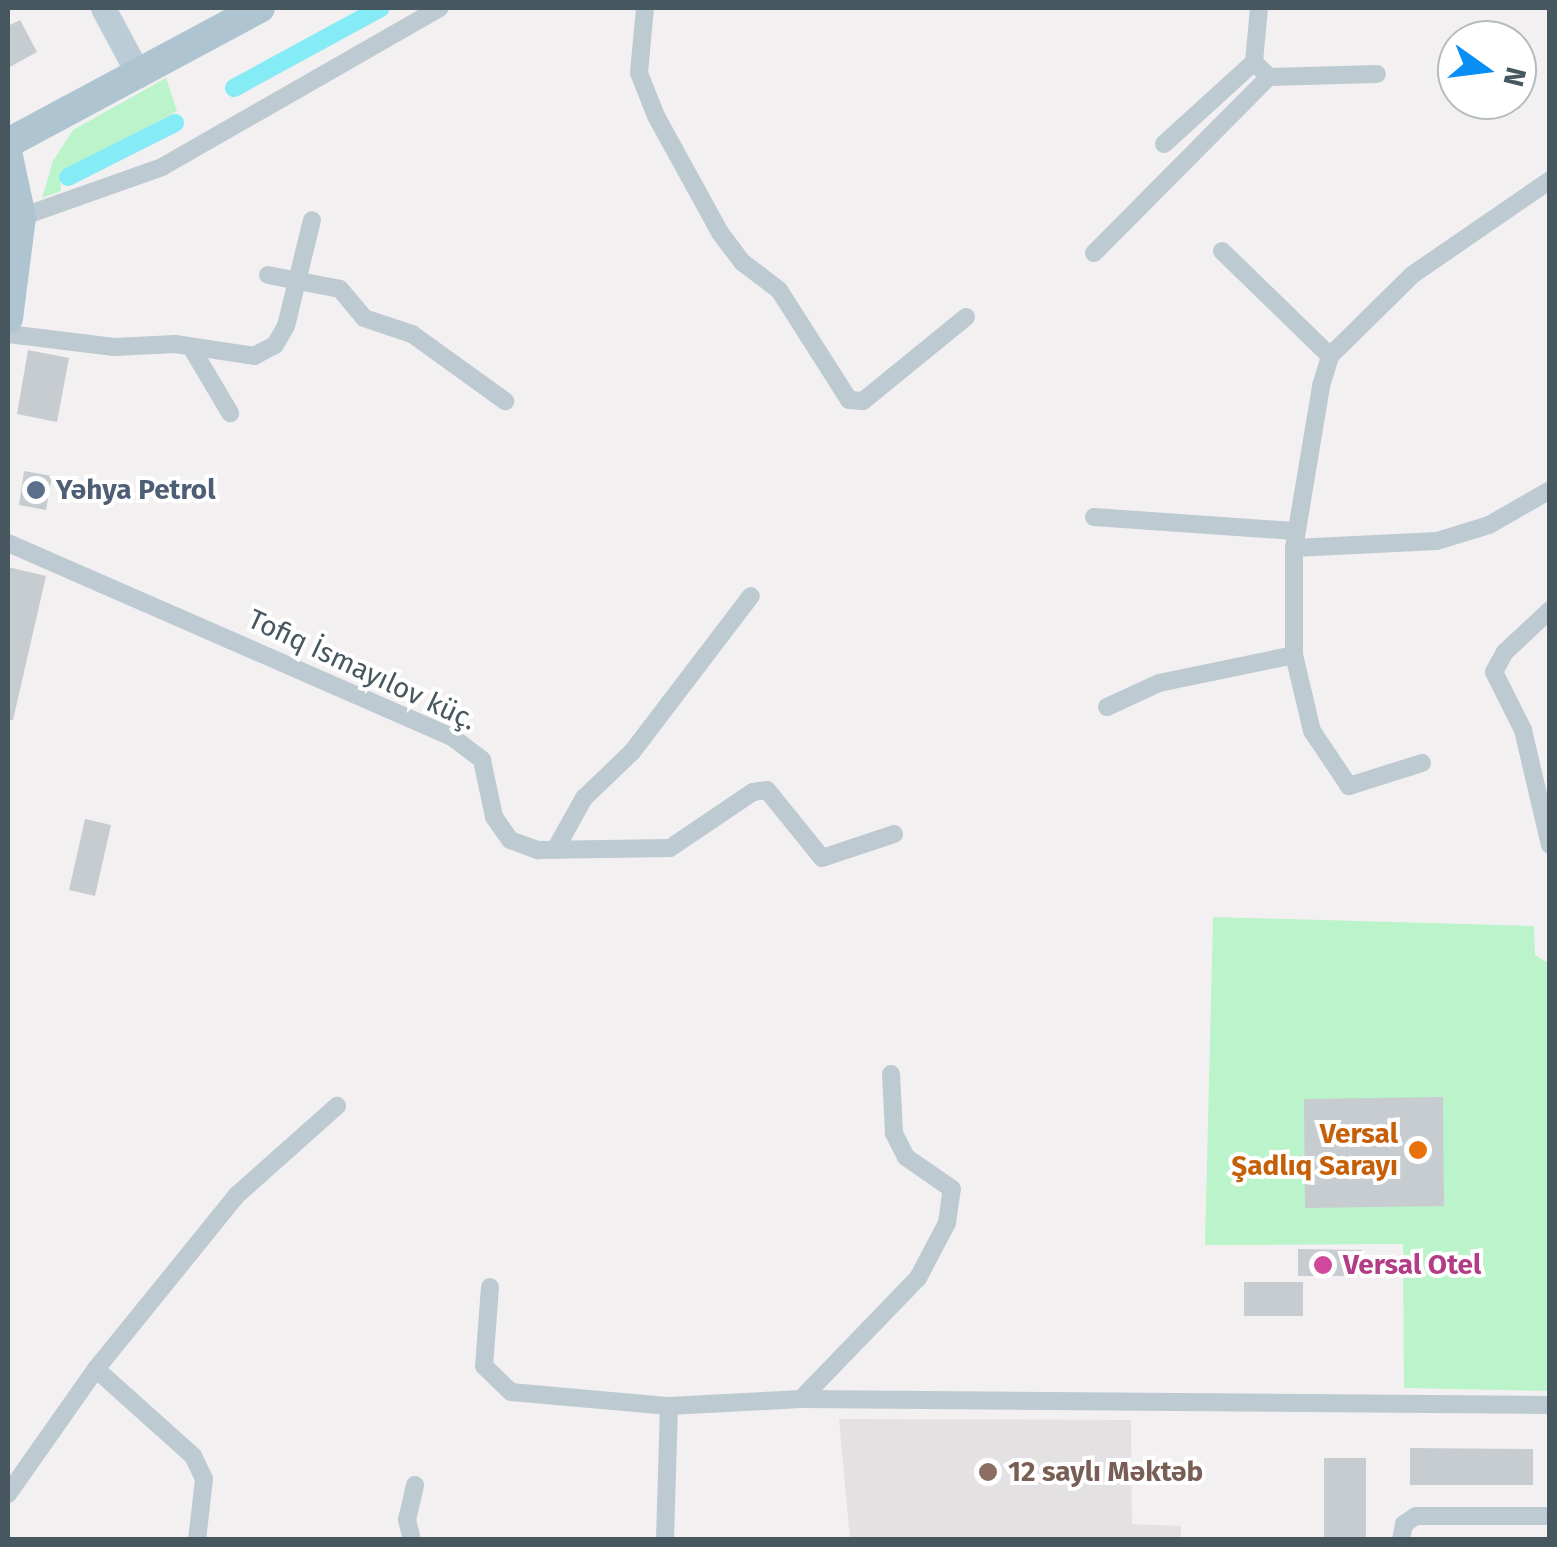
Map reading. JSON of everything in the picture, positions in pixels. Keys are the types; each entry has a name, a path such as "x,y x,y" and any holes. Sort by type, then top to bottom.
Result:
{"main road":[{"path":"8,143 260,8"},
{"path":"8,156 21,217 8,318"}],"street":[{"path":"103,8 139,75"},
{"path":"21,217 162,167 440,8"},
{"path":"645,8 639,73 656,116 721,234 742,262 779,290 849,400 862,402 966,317"},
{"path":"1164,144 1254,62 1259,8"},
{"path":"1254,62 1269,76 1377,74"},
{"path":"1094,253 1269,76"},
{"path":"1422,763 1349,786 1312,732 1294,654 1294,539 1330,356 1412,275 1550,180"},
{"path":"8,334 190,347 254,356 275,344 302,278 312,220"},
{"path":"1222,251 1330,356"},
{"path":"268,275 302,278 340,289 364,318 412,334 505,401"},
{"path":"190,347 230,413"},
{"path":"1094,517 1294,539 1437,541 1489,524 1550,490"},
{"name":"Tofiq İsmayılov küç.","path":"8,543 452,737 482,760 494,816 510,840 555,850 670,848 767,790 822,858 894,834"},
{"path":"555,850 584,798 632,752 751,596"},
{"path":"1550,610 1505,652 1494,672 1523,730 1550,845"},
{"path":"1107,707 1160,682 1294,654"},
{"path":"801,1399 918,1278 947,1223 952,1189 906,1157 894,1133 891,1074"},
{"path":"8,1494 96,1369 237,1196 338,1106"},
{"path":"490,1286 484,1366 492,1380 511,1392 668,1406 801,1399 1550,1406"},
{"path":"96,1369 193,1456 204,1479 196,1540"},
{"path":"665,1540 668,1406"},
{"path":"412,1540 407,1520 415,1485"},
{"path":"1402,1540 1404,1524 1416,1516 1550,1516"}],"shaded area":[{"name":"12 saylı Məktəb","path":"839,1419 1131,1420 1132,1524 1181,1526 1181,1539 850,1539"}],"green space":[{"path":"166,78 177,111 60,173 61,191 42,198 53,161 73,130"},
{"path":"1213,917 1534,926 1535,955 1550,964 1549,1391 1404,1388 1403,1244 1205,1245"}],"building":[{"path":"20,20 37,52 8,68 8,26"},
{"path":"28,350 69,358 57,422 17,414"},
{"path":"24,471 52,476 46,510 19,505"},
{"path":"8,567 46,576 13,720 8,720"},
{"path":"85,819 111,825 95,896 69,890"},
{"path":"1443,1097 1444,1206 1305,1208 1304,1099"},
{"path":"1298,1249 1362,1250 1362,1276 1298,1276"},
{"path":"1244,1282 1303,1282 1303,1316 1244,1316"},
{"path":"1410,1448 1533,1449 1533,1485 1410,1485"},
{"path":"1324,1458 1366,1458 1366,1540 1324,1540"}],"waterway":[{"path":"234,88 381,8"},
{"path":"68,177 175,123"}],"place":[{"name":"Yəhya Petrol","path":"36,490"},
{"name":"Versal Şadlıq Sarayı","path":"1418,1150"},
{"name":"Versal Otel","path":"1323,1265"},
{"name":"12 saylı Məktəb","path":"988,1472"}]}
